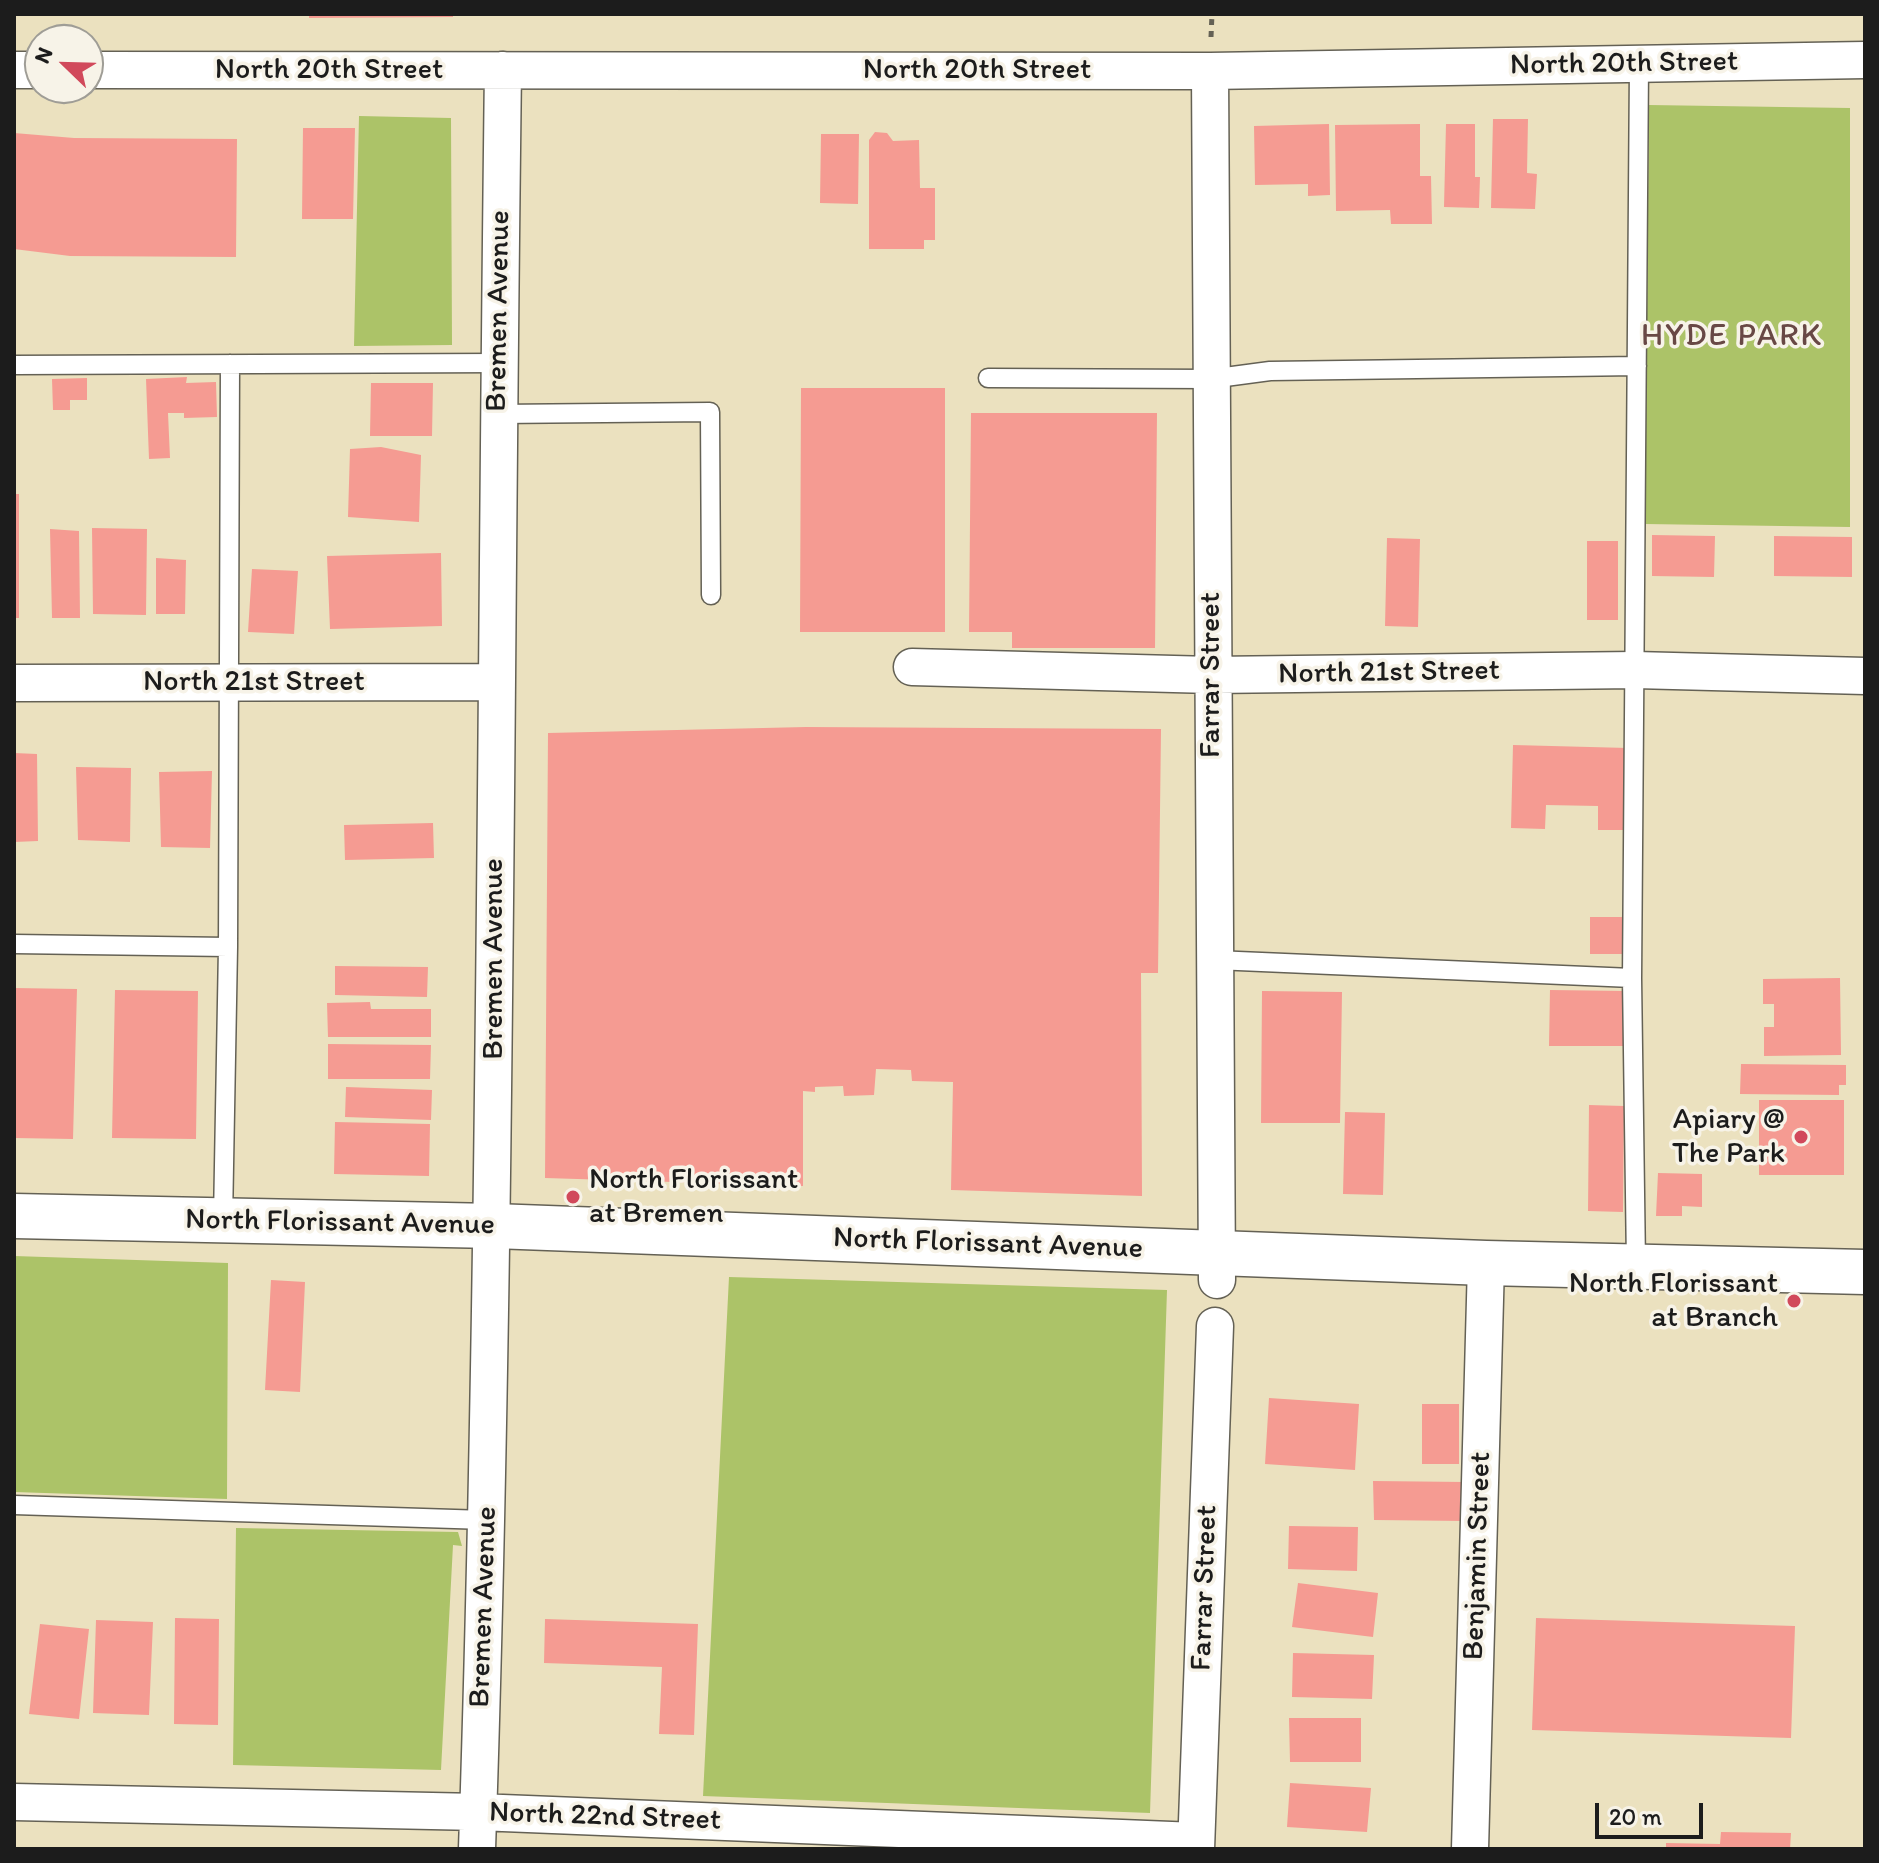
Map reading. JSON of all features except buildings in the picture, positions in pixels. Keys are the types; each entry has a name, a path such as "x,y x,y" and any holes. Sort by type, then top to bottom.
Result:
{"main road":[{"name":"North Florissant Avenue","path":"14,1216 494,1226 1218,1266 1486,1263 1865,1272"}],"street":[{"name":"North 20th Street","path":"104,70 1210,71 1865,60"},
{"name":"Bremen Avenue","path":"477,1849 494,1226 494,682 503,70"},
{"name":"Farrar Street","path":"1210,71 1211,675 1218,1266"},
{"name":"North 21st Street","path":"912,667 1211,675 1635,670 1865,676"},
{"name":"North 21st Street","path":"14,683 494,682"},
{"name":"Benjamin Street","path":"1470,1849 1486,1263"},
{"name":"Farrar Street","path":"1196,1845 1215,1326"},
{"name":"North 22nd Street","path":"14,1802 478,1812 1196,1845"}],"lane":[{"path":"1636,1265 1632,978 1639,64"},
{"path":"14,365 499,363"},
{"path":"223,1220 228,947 230,364"},
{"path":"988,378 1210,379 1270,371 1637,366"},
{"path":"498,414 710,412 711,595"},
{"path":"14,944 228,947"},
{"path":"1215,960 1632,978"},
{"path":"14,1505 486,1520"}],"green space":[{"path":"1649,105 1850,108 1850,527 1645,524"},
{"path":"359,116 451,118 452,345 354,346"},
{"path":"14,1256 228,1263 227,1499 14,1492"},
{"path":"729,1277 1167,1290 1150,1813 703,1796"},
{"path":"236,1528 458,1532 462,1546 453,1545 441,1770 233,1765"}],"place":[{"name":"Apiary @ The Park","path":"1801,1137"},
{"name":"North Florissant at Bremen","path":"573,1197"},
{"name":"North Florissant at Branch","path":"1794,1301"}],"district":[{"name":"HYDE PARK","path":"1732,337"}]}
